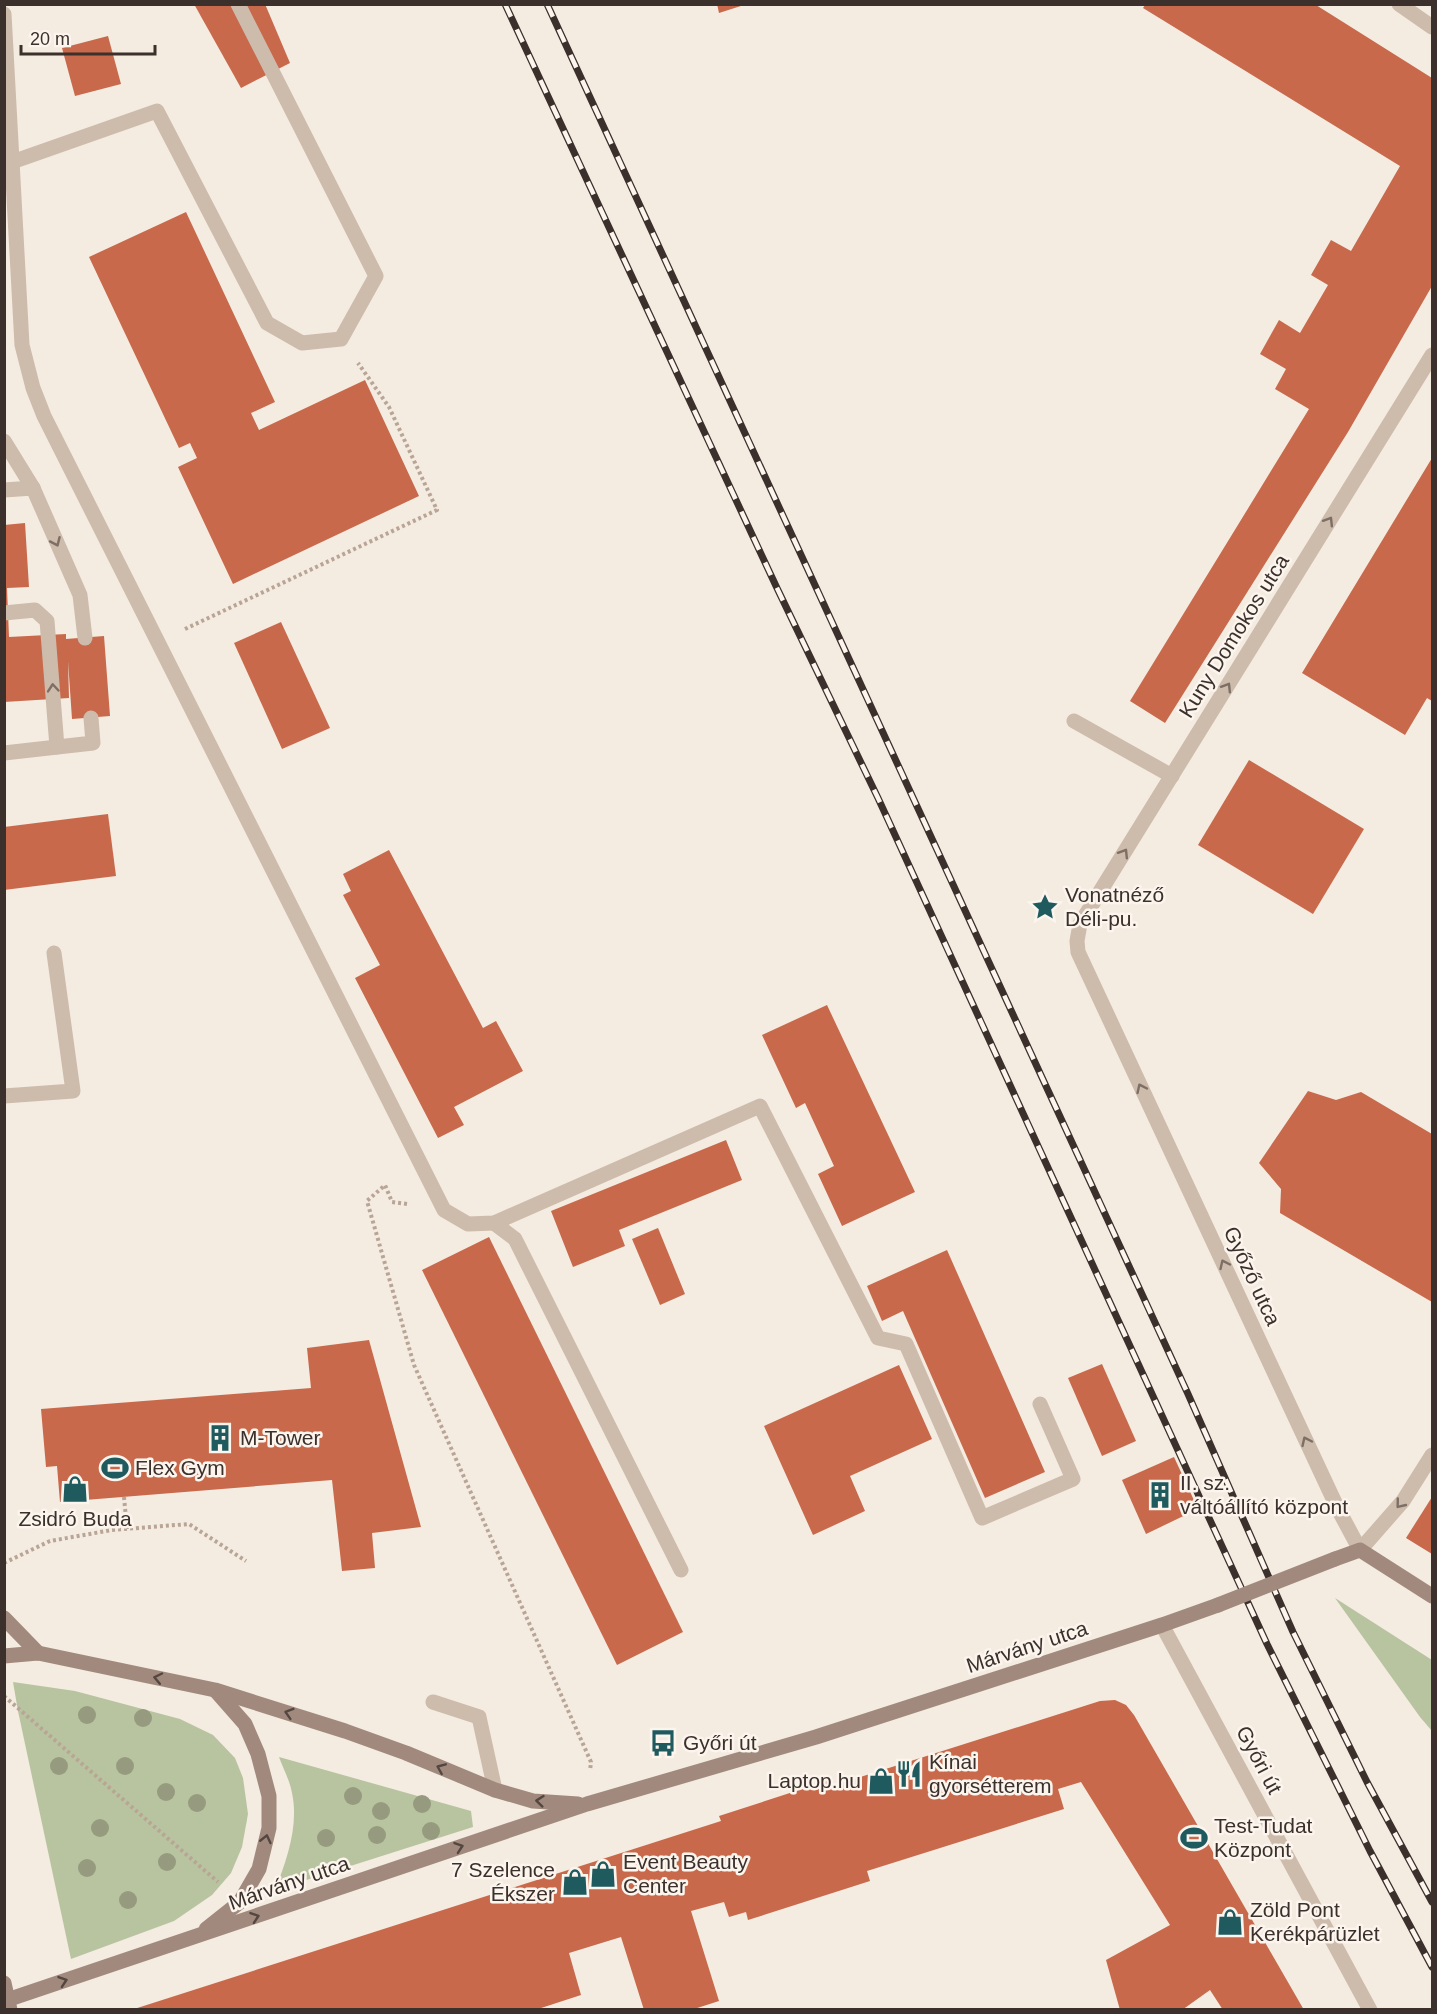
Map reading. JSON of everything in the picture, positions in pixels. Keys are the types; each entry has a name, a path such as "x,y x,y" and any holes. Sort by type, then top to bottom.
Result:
{"street":[{"path":"12,162 157,111 267,323 302,343 340,339 376,276 238,4"},
{"path":"1399,4 1432,27"},
{"path":"4,14 22,345 33,388 44,416 444,1210 468,1224 494,1223 760,1106 878,1338 906,1344 982,1518 1073,1479 1040,1404"},
{"name":"Kuny Domokos utca","path":"1077,940 1080,924 1432,355"},
{"path":"4,441 33,489 80,595 85,638"},
{"path":"4,490 33,489"},
{"path":"4,613 35,610 47,621 57,747"},
{"path":"4,753 93,743 91,718"},
{"path":"1074,721 1172,776"},
{"name":"Győző utca","path":"1077,940 1078,952 1083,963 1332,1496 1360,1550"},
{"path":"4,1096 73,1090 54,953"},
{"path":"494,1223 515,1239 681,1570"},
{"name":"Márvány utca","path":"8,2004 199,1935 587,1804 816,1737 1218,1605 1360,1550 1403,1501 1432,1455"},
{"path":"1360,1550 1432,1596"},
{"path":"4,1618 38,1653"},
{"name":"Győri út","path":"1162,1625 1370,2010"},
{"name":"Márvány utca","path":"4,1656 38,1653 215,1690 345,1731 406,1753 495,1790 534,1801 587,1804"},
{"path":"199,1935 240,1902 259,1869 269,1828 269,1796 258,1754 245,1724 215,1690"},
{"path":"433,1702 479,1717 495,1790"},
{"path":"4,1983 8,2004"}],"path":[{"path":"158,642 437,510 390,407 340,339"},
{"path":"392,1202 385,1185 367,1201 414,1365 591,1762 587,1804"},
{"path":"124,1497 127,1529"},
{"path":"4,1563 50,1541 127,1529 189,1524 246,1562"},
{"path":"4,1696 240,1902"}],"green space":[{"path":"1335,1598 1432,1660 1432,1731 1420,1717"},
{"path":"13,1682 75,1691 180,1719 213,1735 235,1758 243,1778 248,1814 242,1847 231,1873 212,1895 174,1921 71,1959"},
{"path":"279,1757 471,1811 473,1827 275,1890 284,1867 294,1817 291,1788"}],"building":[{"path":"194,4 265,4 290,63 241,88"},
{"path":"717,4 744,4 744,5 719,13"},
{"path":"1145,5 1316,5 1432,78 1432,286 1348,432 1165,723 1130,701 1309,409 1275,389 1286,369 1260,354 1279,320 1300,333 1328,285 1311,275 1331,240 1351,251 1400,166 1143,8"},
{"path":"108,36 121,84 75,96 62,48"},
{"path":"186,212 275,402 251,413 259,430 365,380 419,496 233,584 178,467 197,458 190,443 179,448 89,257"},
{"path":"1432,458 1432,701 1427,698 1405,735 1302,673"},
{"path":"25,523 29,587 7,588 9,637 66,634 66,639 104,636 110,716 72,719 68,661 69,698 4,702 4,525"},
{"path":"281,622 330,728 282,749 234,643"},
{"path":"1249,760 1364,829 1313,914 1198,845"},
{"path":"108,814 116,876 4,890 4,827"},
{"path":"389,850 483,1028 496,1021 523,1071 454,1107 464,1125 438,1138 355,978 380,965 343,895 351,891 343,874"},
{"path":"827,1005 915,1192 842,1226 818,1174 834,1166 805,1103 796,1108 762,1035"},
{"path":"1308,1091 1336,1100 1361,1092 1432,1134 1432,1302 1280,1213 1281,1189 1259,1163"},
{"path":"726,1140 742,1180 619,1230 625,1246 573,1267 551,1211"},
{"path":"658,1228 685,1294 660,1305 632,1239"},
{"path":"489,1237 683,1632 617,1665 422,1270"},
{"path":"947,1250 1045,1472 985,1498 903,1311 882,1321 867,1286"},
{"name":"M-Tower","path":"369,1340 421,1527 372,1533 375,1568 342,1571 332,1480 60,1502 57,1466 46,1467 41,1409 311,1388 307,1348"},
{"path":"1102,1364 1136,1441 1102,1456 1068,1378"},
{"path":"899,1365 932,1439 850,1476 865,1511 813,1535 764,1426"},
{"name":"II. sz. váltóállító központ","path":"1174,1457 1198,1509 1146,1534 1122,1480"},
{"path":"1432,1497 1432,1554 1406,1538"},
{"path":"1115,1700 1126,1705 1134,1715 1304,2010 1223,2010 1210,1990 1182,2010 1120,2010 1106,1960 1170,1925 1081,1782 1058,1789 1064,1809 867,1871 870,1881 748,1920 746,1912 729,1917 724,1902 691,1911 719,2001 691,2010 644,2010 621,1937 569,1953 581,1995 535,2010 131,2010 721,1821 719,1816 830,1780 832,1786 1100,1701"}],"railway":[{"path":"505,4 776,586 878,798 1267,1644 1370,1851 1432,1967"},
{"path":"547,4 1188,1394 1293,1632 1367,1782 1432,1902"}],"place":[{"name":"Vonatnéző Déli-pu.","path":"1045,907"},
{"name":"M-Tower","path":"220,1438"},
{"name":"Flex Gym","path":"115,1468"},
{"name":"Zsidró Buda","path":"75,1489"},
{"name":"II. sz. váltóállító központ","path":"1160,1495"},
{"name":"Győri út","path":"663,1743"},
{"name":"Kínai gyorsétterem","path":"909,1774"},
{"name":"Laptop.hu","path":"881,1781"},
{"name":"Test-Tudat Központ","path":"1194,1838"},
{"name":"Event Beauty Center","path":"603,1874"},
{"name":"7 Szelence Ékszer","path":"575,1882"},
{"name":"Zöld Pont Kerékpárüzlet","path":"1230,1922"}]}
